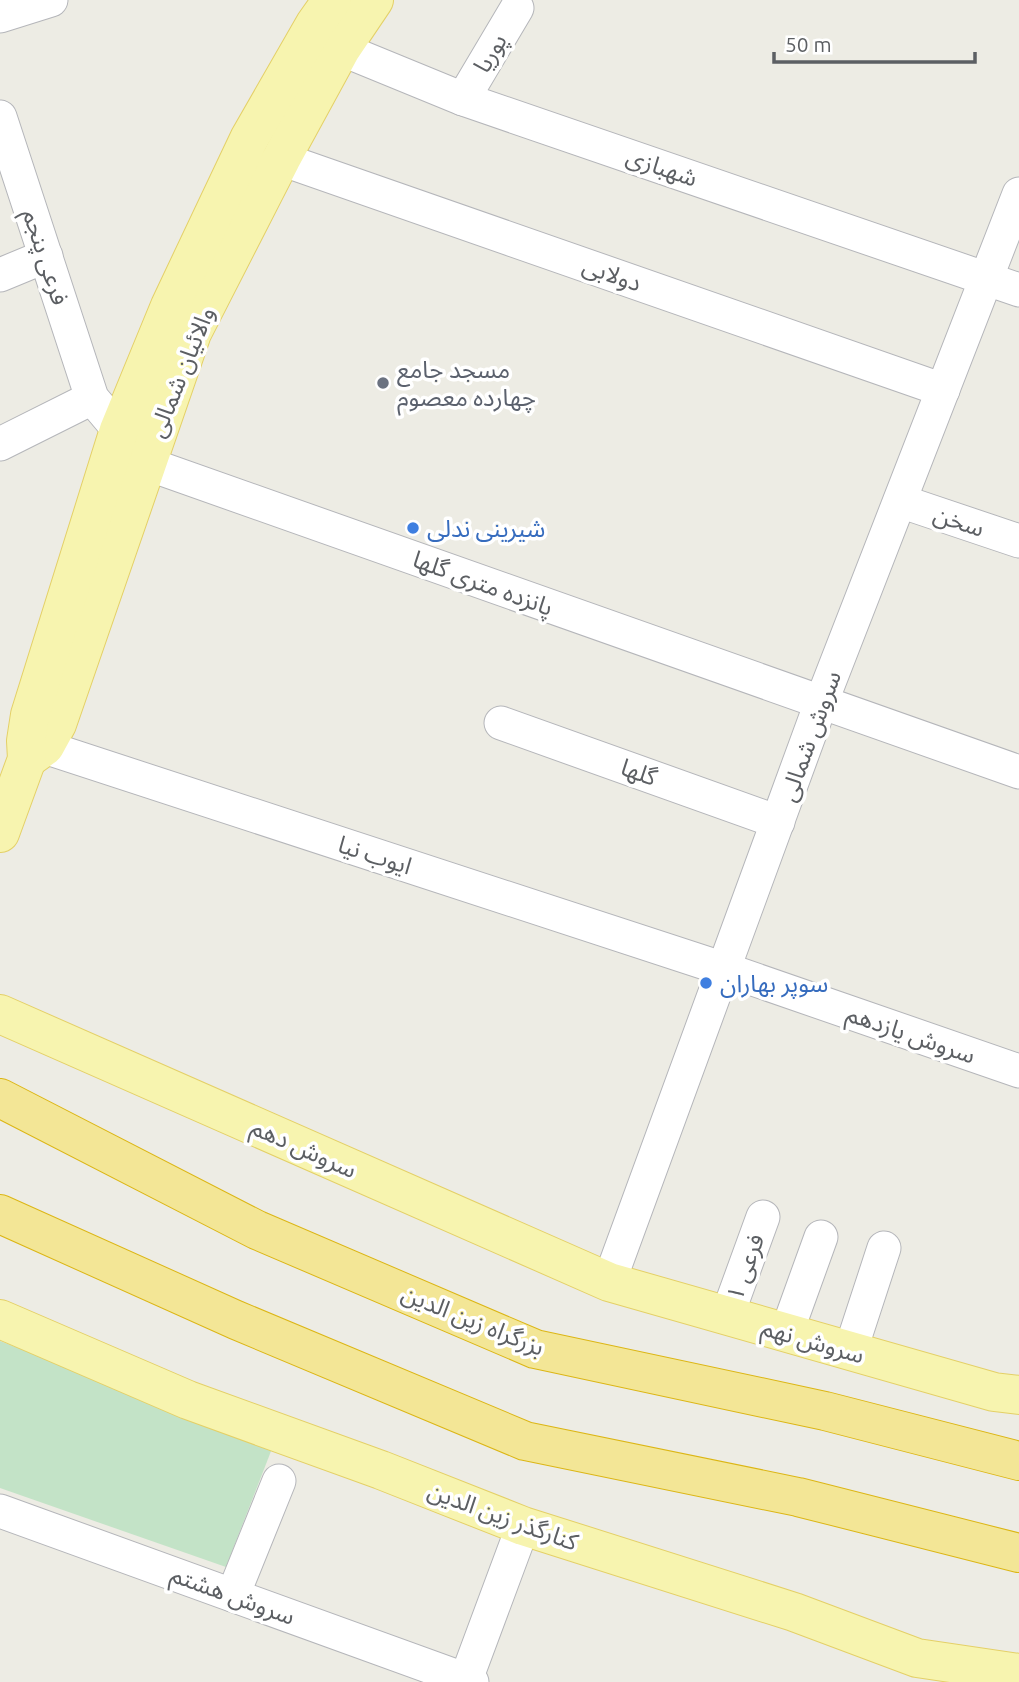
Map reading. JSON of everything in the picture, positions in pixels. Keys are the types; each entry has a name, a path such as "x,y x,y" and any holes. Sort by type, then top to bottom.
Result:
{"highway":[{"name":"بزرگراه زین الدین","path":"0,1097 257,1230 535,1349 824,1411 1019,1461"},
{"path":"0,1214 236,1320 525,1441 798,1497 1019,1553"}],"main road":[{"name":"والائیان شمالی","path":"33,749 30,715 118,430 170,306 249,139 323,18 374,0"},
{"name":"والائیان شمالی","path":"0,833 33,749 57,724 192,333 281,159 323,18"},
{"name":"سروش دهم","path":"0,1014 608,1282"},
{"name":"سروش نهم","path":"608,1282 994,1392 1019,1395"},
{"name":"کنارگذر زین الدین","path":"0,1319 188,1400 523,1526 794,1612 917,1658 1019,1673"}],"street":[{"path":"0,16 51,0"},
{"name":"پوریا","path":"463,99 517,8"},
{"name":"شهبازی","path":"323,18 463,99 1019,290"},
{"name":"فرعی پنجم","path":"0,117 92,398"},
{"name":"دولابی","path":"281,159 943,390"},
{"name":"سروش شمالی","path":"608,1282 821,703 1019,194"},
{"path":"0,275 46,256"},
{"path":"0,444 92,398 118,430"},
{"name":"پانزده متری گلها","path":"145,463 821,703"},
{"name":"سخن","path":"900,502 1019,541"},
{"path":"821,703 1019,772"},
{"name":"گلها","path":"501,723 778,822"},
{"name":"ایوب نیا","path":"33,749 724,970"},
{"name":"سروش یازدهم","path":"724,970 1019,1071"},
{"name":"فرعی ۱","path":"727,1316 763,1217"},
{"path":"786,1334 821,1237"},
{"path":"850,1352 884,1248"},
{"path":"233,1595 279,1481"},
{"name":"سروش هشتم","path":"0,1511 467,1681"},
{"path":"467,1681 523,1526"}],"green space":[{"path":"0,1341 273,1446 226,1567 0,1488"}],"place":[{"name":"مسجد جامع چهارده معصوم","path":"383,383"},
{"name":"شیرینی ندلی","path":"413,528"},
{"name":"سوپر بهاران","path":"706,983"}]}
